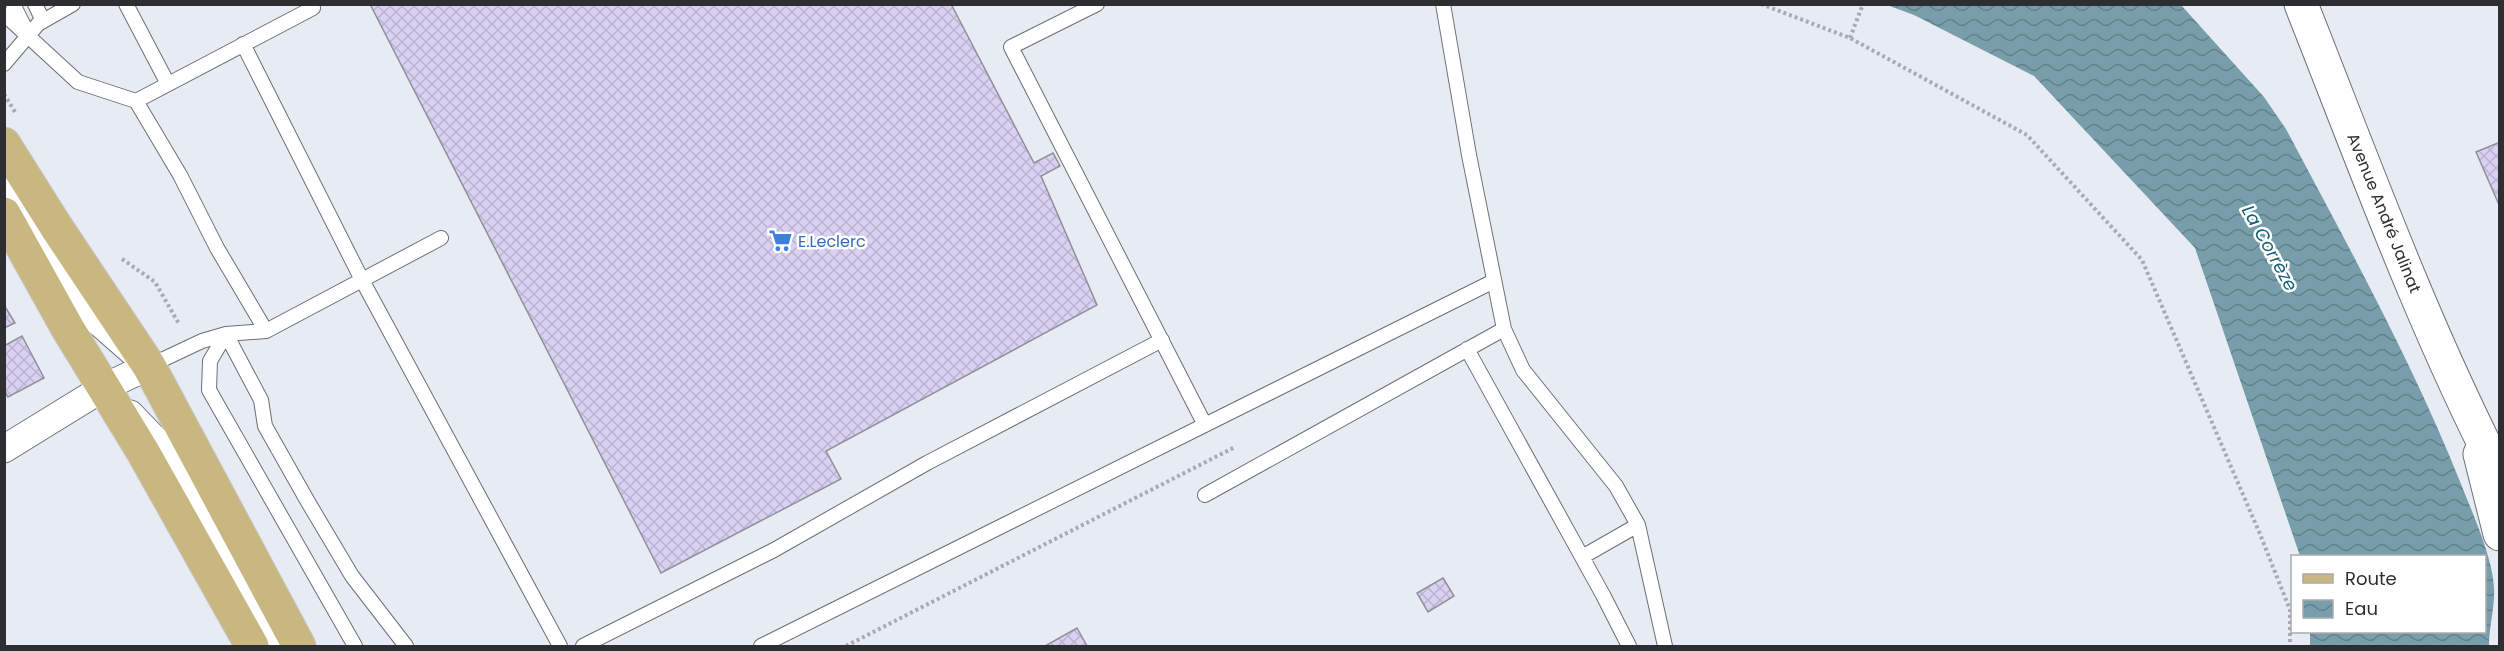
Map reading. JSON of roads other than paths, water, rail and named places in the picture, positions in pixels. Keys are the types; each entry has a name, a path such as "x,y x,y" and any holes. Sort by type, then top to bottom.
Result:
{"main road":[{"path":"4,144 149,366 299,646"},
{"path":"4,214 103,388 143,452 252,646"}],"street":[{"name":"Avenue André Jalinat","path":"2301,4 2415,290 2471,420 2499,475"},
{"path":"4,179 93,316 149,366 103,388 4,449"},
{"path":"103,388 159,444 276,646"},
{"name":"Avenue André Jalinat","path":"2471,420 2499,534"}],"lane":[{"path":"13,4 28,36"},
{"path":"35,4 43,21"},
{"path":"4,64 55,9 72,4"},
{"path":"126,4 168,84"},
{"path":"1097,4 1011,47 1205,425"},
{"path":"1443,4 1504,330 1523,369 1616,486 1638,525 1665,646"},
{"path":"136,101 313,8"},
{"path":"4,14 78,82 136,101 180,175 217,248 266,331"},
{"path":"243,44 362,280 560,646"},
{"path":"149,366 202,341 226,334 266,331 441,238"},
{"path":"762,646 1494,281"},
{"path":"1205,495 1504,330"},
{"path":"226,334 261,400 265,426 308,502 352,576 405,645"},
{"path":"226,334 210,361 209,390 355,646"},
{"path":"583,646 774,550 927,463 1162,340"},
{"path":"1467,349 1629,646"},
{"path":"1582,557 1638,525"}],"water":[{"name":"La Corrèze","path":"1887,5 2181,5 2264,97 2286,129 2356,260 2422,393 2476,521 2490,563 2494,602 2489,646 2310,646 2310,633 2486,633 2486,555 2300,555 2195,248 2034,76 1914,15"}],"place":[{"name":"E.Leclerc","path":"780,241"}]}
